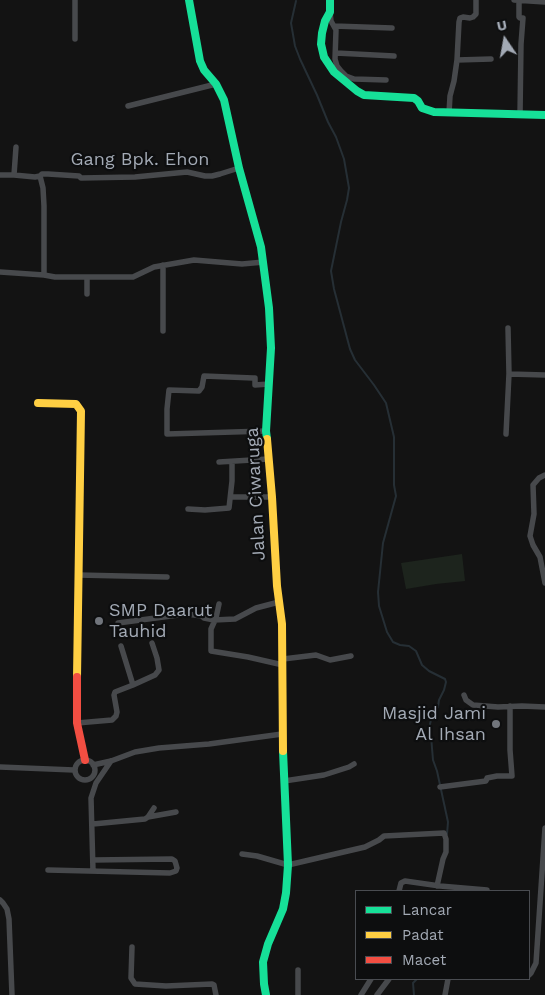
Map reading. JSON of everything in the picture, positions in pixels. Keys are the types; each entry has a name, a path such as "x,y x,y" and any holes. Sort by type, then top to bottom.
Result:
{"street":[{"path":"75,0 75,39"},
{"name":"Jalan Ciwaruga","path":"188,0 200,61 204,70 216,84 224,100 239,168 261,247 270,316 271,348 266,431 277,586 282,624 282,734 288,864 283,909 268,944 263,962 266,995"},
{"path":"330,0 331,20 336,30 335,60 337,66 346,76 354,79 386,80"},
{"path":"449,113 450,96 457,60 460,18 474,17 476,14 476,0"},
{"path":"520,115 521,44 524,18 519,17 517,0 545,2"},
{"path":"330,12 322,33 321,44 324,57 334,72 364,95 414,98 418,100 426,111 545,115"},
{"path":"334,26 392,28"},
{"path":"336,53 394,56"},
{"path":"457,60 492,59"},
{"path":"128,106 216,84"},
{"path":"14,175 16,148"},
{"name":"Gang Bpk. Ehon","path":"0,175 35,177 48,174 79,176 81,178 135,177 187,172 212,176 239,168"},
{"path":"40,176 44,206 44,275"},
{"path":"0,272 55,277 133,277 154,266 194,260 242,264 264,262"},
{"path":"163,265 163,331"},
{"path":"86,294 87,277"},
{"path":"506,434 509,374 508,328"},
{"path":"509,374 545,374"},
{"path":"266,431 167,434 167,409 169,390 199,391 202,387 204,376 254,378 255,385 269,384"},
{"path":"38,403 76,404 81,411 76,709 85,760"},
{"path":"219,462 268,459"},
{"path":"188,509 229,508 233,473 232,462"},
{"path":"545,475 533,485 534,514 530,536 540,557 545,583"},
{"path":"231,497 272,497"},
{"path":"78,575 167,577"},
{"path":"118,623 186,614 214,620 235,620 256,608 279,602"},
{"path":"219,604 211,629 211,651 283,662 316,655 330,660 351,656"},
{"path":"77,723 112,720 116,716 118,712 115,692 133,685 159,670 152,643"},
{"path":"121,646 133,685"},
{"path":"464,695 466,700 473,705 545,707"},
{"path":"440,787 486,781 487,778 497,776 512,776 510,706"},
{"path":"94,765 135,752 158,748 209,744 282,734"},
{"path":"85,760 94,765 95,771 92,777 82,780 74,770 77,764 85,760"},
{"path":"93,871 91,805 93,792 96,783 111,761"},
{"path":"284,781 324,775 354,764"},
{"path":"0,767 74,770"},
{"path":"148,817 154,808"},
{"path":"93,824 145,819 176,812"},
{"path":"530,974 536,963 544,866 545,828"},
{"path":"242,854 288,864 365,847 384,836 444,833 446,852 435,888"},
{"path":"48,870 170,873 176,871 177,865 172,859 93,860"},
{"path":"399,890 401,883 405,881 435,888 487,890"},
{"path":"0,900 7,909 9,920 12,995"},
{"path":"132,947 131,978 133,982 166,986 212,984 216,995"},
{"path":"298,970 298,995"},
{"path":"361,995 370,980"},
{"path":"377,995 388,980"},
{"path":"445,995 448,980"}],"shaded area":[{"path":"462,554 465,581 406,589 401,563"}],"waterway":[{"path":"296,1 291,23 295,46 336,137 344,159 349,188 331,271 334,289 350,349 355,360 386,403 394,437 394,485 396,496 383,543 378,592 379,606 387,632 393,642 409,646 416,651 422,665 445,679 446,682 430,724 433,760 448,822 447,834"},
{"path":"414,995 413,983 416,980"}],"traffic: fast":[{"path":"189,0 200,61 204,70 216,84 224,100 239,168 261,247 269,308 271,348 267,439"},
{"path":"330,0 330,12 322,33 321,44 324,57 334,72 364,95 414,98 422,108 434,112 545,115"},
{"path":"266,995 263,962 268,944 283,909 288,865 283,751"}],"traffic: slow":[{"path":"38,403 76,404 81,411 77,677"},
{"path":"267,439 277,586 282,624 283,751"}],"traffic: jam":[{"path":"77,677 77,723 85,760"}],"place":[{"name":"SMP Daarut Tauhid","path":"99,621"},
{"name":"Masjid Jami Al Ihsan","path":"496,724"}]}
